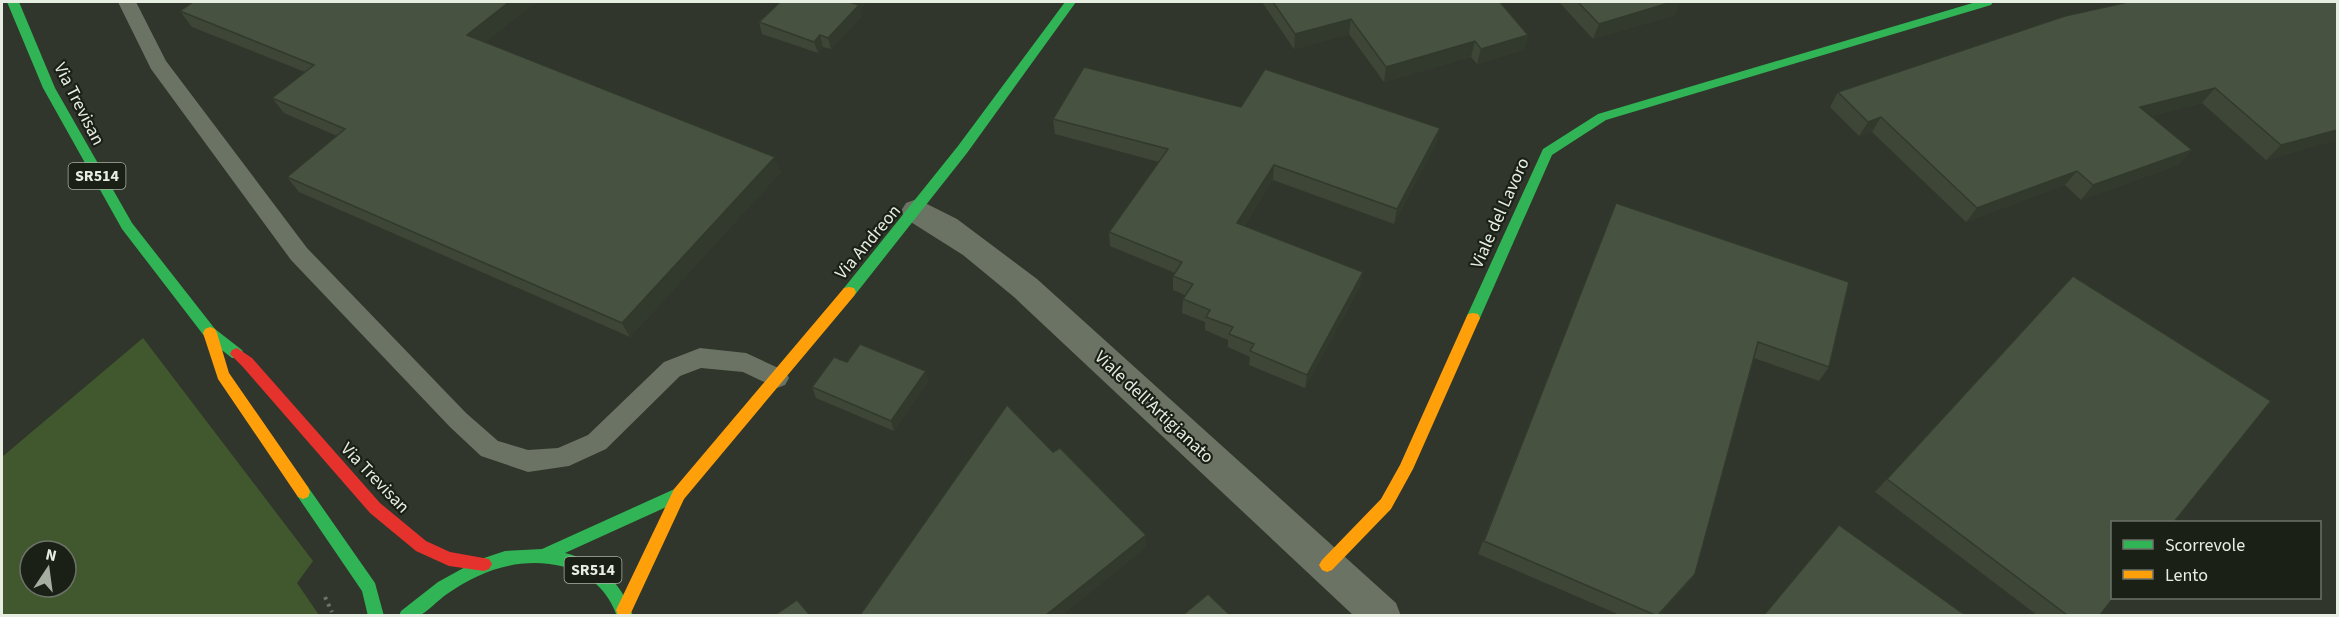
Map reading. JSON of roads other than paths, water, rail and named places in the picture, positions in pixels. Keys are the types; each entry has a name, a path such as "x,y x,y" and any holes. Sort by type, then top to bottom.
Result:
{"main road":[{"name":"Via Trevisan","path":"13,2 49,88 104,189 127,226 210,333 247,362 375,508 421,546 449,559 484,564"},
{"name":"Via Andreon","path":"624,613 679,494 917,211 1000,103 1070,2"},
{"name":"Viale del Lavoro","path":"1327,565 1386,504 1406,469 1547,152 1602,117 1987,2"},
{"name":"Via Trevisan","path":"210,333 223,375 369,588 376,615"},
{"name":"Via Andreon","path":"544,555 679,494"},
{"name":"SR514","path":"407,615 427,596 455,577 484,564 515,556 544,555 571,559 594,570 612,588 624,613"}],"street":[{"name":"Viale dell'Artigianato","path":"917,211 972,243 1031,292 1124,381 1382,615"}],"lane":[{"path":"127,2 158,64 299,254 458,420 490,449 528,461 560,458 597,442 672,369 700,358 746,363 777,378"}]}
